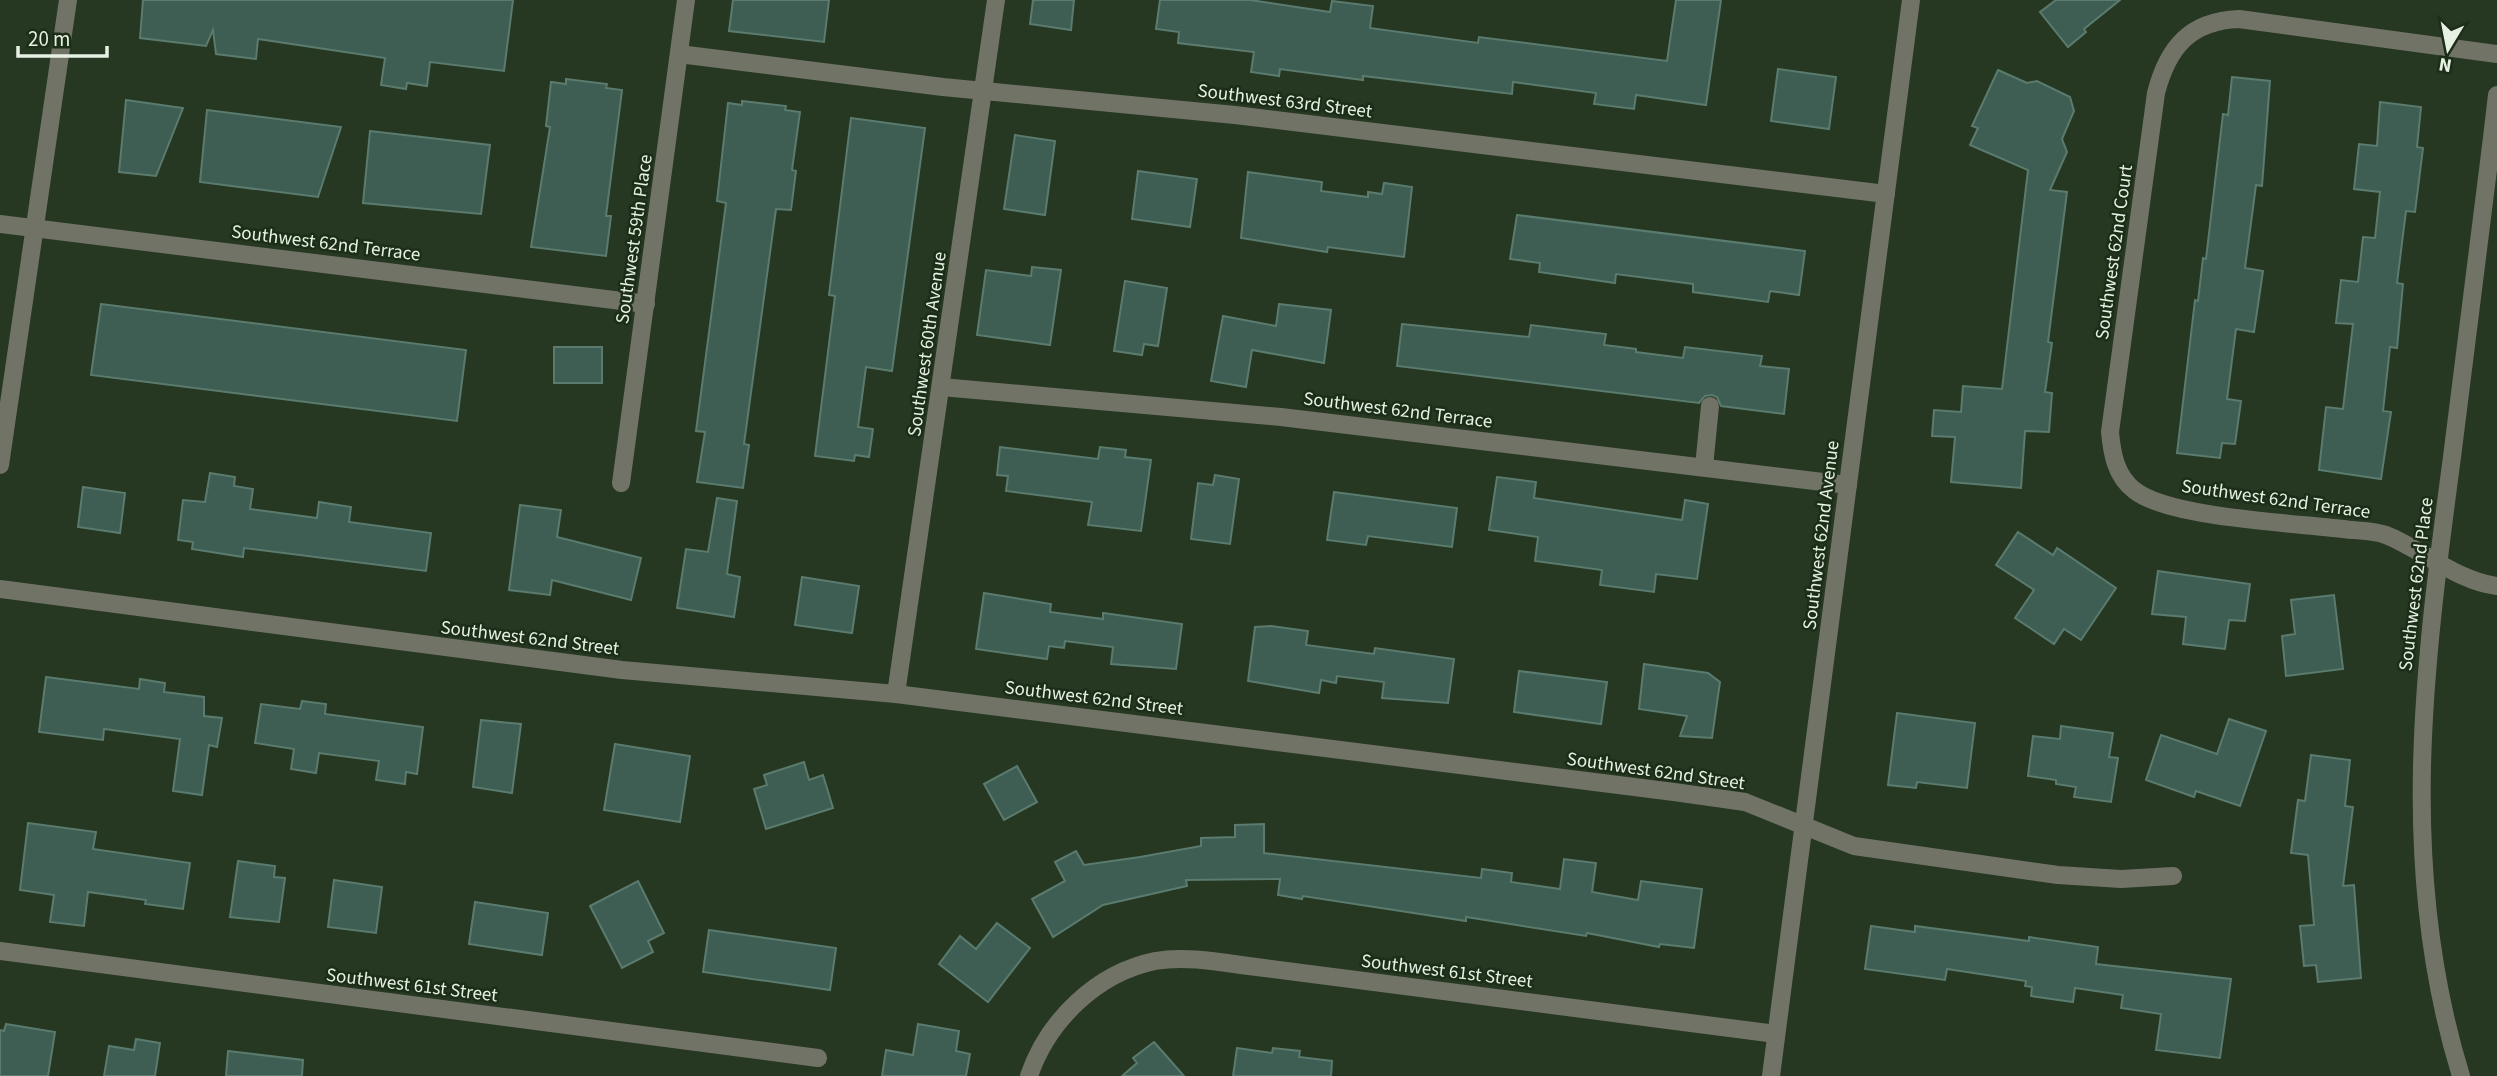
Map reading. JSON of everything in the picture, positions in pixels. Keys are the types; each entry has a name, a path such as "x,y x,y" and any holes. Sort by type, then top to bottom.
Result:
{"street":[{"path":"0,465 68,0"},
{"name":"Southwest 59th Place","path":"621,483 686,0"},
{"name":"Southwest 60th Avenue","path":"896,694 996,0"},
{"name":"Southwest 62nd Avenue","path":"1771,1076 1911,0"},
{"name":"Southwest 62nd Court","path":"2127,483 2115,463 2110,420 2156,93 2171,55 2191,33 2209,22 2223,19 2257,19 2497,54"},
{"name":"Southwest 63rd Street","path":"679,54 984,90 1235,115 1886,194"},
{"name":"Southwest 62nd Place","path":"2461,1076 2440,992 2426,913 2420,798 2422,721 2438,563 2497,95"},
{"name":"Southwest 62nd Terrace","path":"0,223 646,304"},
{"name":"Southwest 62nd Terrace","path":"941,387 1295,418 1848,485"},
{"path":"1703,467 1710,406"},
{"name":"Southwest 62nd Terrace","path":"2127,483 2142,496 2182,508 2384,534 2438,563 2487,585 2497,586"},
{"name":"Southwest 62nd Street","path":"0,589 622,670 896,694 1745,802 1854,846 2058,875 2121,879 2173,876"},
{"name":"Southwest 61st Street","path":"0,951 818,1058"},
{"name":"Southwest 61st Street","path":"1029,1076 1042,1045 1081,998 1115,976 1156,961 1216,961 1776,1034"}],"building":[{"path":"143,0 513,0 504,71 430,62 427,86 407,83 406,89 381,85 385,58 258,39 256,59 216,54 213,30 206,46 140,38"},
{"path":"733,0 829,0 824,42 729,31"},
{"path":"1033,0 1074,0 1071,30 1030,24"},
{"path":"1160,0 1250,0 1330,12 1332,1 1373,6 1370,28 1478,43 1479,37 1667,61 1676,0 1721,0 1706,105 1636,95 1634,109 1594,104 1596,93 1513,82 1512,94 1280,69 1279,76 1251,72 1254,52 1178,43 1179,32 1156,29"},
{"path":"2056,0 2120,0 2084,29 2086,32 2068,47 2040,12"},
{"path":"1778,69 1836,77 1829,129 1771,121"},
{"path":"1998,70 2027,83 2037,81 2070,97 2074,111 2062,139 2067,152 2050,190 2067,192 2048,342 2052,343 2045,392 2052,393 2049,432 2025,431 2021,488 1951,482 1955,437 1932,436 1934,410 1961,412 1963,386 2002,389 2028,170 1970,145 1978,128 1972,126"},
{"path":"2232,77 2270,81 2262,186 2256,185 2245,268 2263,271 2254,332 2236,329 2227,399 2241,401 2235,444 2222,443 2220,458 2177,453 2195,300 2198,301 2203,258 2206,259 2223,114 2228,115"},
{"path":"566,79 607,84 606,88 622,90 606,216 611,216 606,256 531,247 550,127 546,126 551,82 566,84"},
{"path":"126,100 183,108 156,176 119,172"},
{"path":"742,101 786,106 785,110 800,112 792,170 796,171 791,210 776,209 744,444 749,445 743,488 697,482 705,432 696,431 726,203 717,201 728,103 742,105"},
{"path":"2380,102 2421,107 2417,147 2423,148 2415,212 2406,211 2397,283 2403,284 2397,348 2390,347 2383,411 2391,412 2381,479 2319,470 2326,407 2343,409 2353,324 2336,323 2341,280 2358,282 2363,237 2375,238 2380,192 2354,189 2359,144 2377,146"},
{"path":"207,110 341,127 318,197 200,182"},
{"path":"851,118 925,128 892,371 866,367 858,427 873,429 869,457 855,455 854,461 815,456 835,296 829,295"},
{"path":"370,131 490,145 481,214 363,203"},
{"path":"1015,135 1055,141 1045,215 1004,209"},
{"path":"1138,171 1197,179 1190,227 1132,219"},
{"path":"1248,172 1322,182 1321,191 1368,197 1368,192 1382,194 1384,183 1412,187 1404,257 1328,247 1327,252 1241,238"},
{"path":"1517,215 1805,251 1799,295 1770,291 1768,302 1693,292 1693,284 1616,274 1615,283 1539,272 1540,263 1510,259"},
{"path":"1032,267 1061,270 1050,345 977,335 986,270 1031,276"},
{"path":"1125,281 1167,288 1158,346 1144,344 1142,355 1114,351"},
{"path":"101,304 466,350 457,421 91,375"},
{"path":"1279,304 1331,310 1324,363 1252,350 1246,387 1211,381 1223,316 1276,326"},
{"path":"1402,324 1529,337 1531,325 1606,334 1604,345 1636,349 1636,352 1683,358 1685,347 1762,356 1760,366 1789,369 1784,414 1721,406 1717,397 1712,395 1705,396 1699,403 1397,366"},
{"path":"554,347 602,347 602,383 554,383"},
{"path":"1000,447 1098,459 1100,447 1126,450 1125,457 1151,460 1141,531 1088,525 1092,502 1006,491 1008,476 997,475"},
{"path":"210,473 235,477 234,486 253,489 250,509 317,518 319,502 351,507 349,522 431,533 426,571 244,548 243,557 192,549 193,542 178,540 183,500 205,502"},
{"path":"1215,475 1239,479 1230,544 1191,539 1198,483 1213,485"},
{"path":"1497,477 1536,482 1534,498 1682,520 1685,500 1708,504 1697,579 1656,574 1654,592 1600,585 1602,570 1535,561 1538,537 1489,530"},
{"path":"83,487 125,493 120,533 78,527"},
{"path":"1334,492 1457,508 1452,547 1368,536 1366,545 1327,540"},
{"path":"717,498 737,501 727,574 740,577 734,617 677,608 686,549 708,552"},
{"path":"520,505 561,510 557,537 641,558 631,600 552,580 550,595 509,590"},
{"path":"2018,532 2053,555 2057,548 2116,588 2081,640 2064,629 2054,644 2015,618 2034,590 1996,565"},
{"path":"2158,571 2250,584 2245,621 2229,620 2225,649 2183,644 2186,617 2152,614"},
{"path":"802,577 859,586 852,633 795,625"},
{"path":"984,593 1051,604 1050,612 1103,619 1103,613 1182,624 1176,669 1111,664 1113,647 1065,641 1064,648 1049,646 1047,659 976,649"},
{"path":"2334,595 2343,669 2286,676 2282,636 2295,634 2291,600"},
{"path":"1271,626 1308,631 1306,645 1374,654 1375,648 1454,659 1448,703 1382,698 1384,682 1337,676 1336,683 1321,680 1319,693 1248,681 1255,627"},
{"path":"1644,664 1708,673 1720,682 1712,738 1680,736 1687,716 1639,709"},
{"path":"1519,671 1607,682 1601,724 1514,712"},
{"path":"46,677 139,689 140,679 165,683 164,692 204,697 204,716 222,718 217,747 209,745 202,795 173,791 180,739 104,729 103,740 39,732"},
{"path":"302,701 326,704 325,714 423,727 417,774 406,772 405,784 376,780 379,761 319,753 316,773 291,769 294,749 255,743 261,704 300,709"},
{"path":"1897,713 1975,723 1967,788 1917,782 1916,788 1888,785"},
{"path":"2229,719 2266,731 2240,806 2196,791 2194,797 2146,780 2161,735 2217,754"},
{"path":"481,720 521,724 512,793 473,787"},
{"path":"2061,726 2113,733 2109,757 2118,758 2111,802 2074,797 2076,787 2056,784 2056,780 2028,776 2033,736 2060,739"},
{"path":"615,744 690,756 680,822 604,810"},
{"path":"2311,755 2350,760 2345,806 2353,807 2343,886 2354,885 2361,978 2318,982 2316,965 2304,966 2300,926 2314,925 2308,855 2291,853 2298,800 2305,801"},
{"path":"804,762 809,780 823,775 833,808 766,829 754,789 767,785 764,775"},
{"path":"1017,766 1037,802 1004,820 984,784"},
{"path":"28,823 96,832 93,849 190,863 183,909 145,904 146,900 88,892 84,926 50,922 54,895 20,890"},
{"path":"1264,824 1264,853 1481,878 1482,869 1512,873 1511,882 1560,889 1564,859 1596,863 1592,892 1638,900 1641,881 1702,889 1694,948 1660,944 1659,947 1587,933 1586,936 1466,917 1466,921 1303,896 1302,899 1278,895 1280,879 1186,880 1187,886 1103,905 1053,937 1032,899 1065,881 1055,862 1076,851 1084,865 1140,857 1201,846 1201,838 1235,837 1235,825"},
{"path":"238,861 275,866 274,877 285,878 279,922 230,917"},
{"path":"334,880 382,887 376,933 328,927"},
{"path":"638,881 664,933 648,941 653,952 622,968 590,906"},
{"path":"475,902 548,913 542,955 469,944"},
{"path":"997,923 1030,948 988,1002 939,964 960,936 976,949"},
{"path":"1871,926 1915,932 1915,926 2098,947 2096,964 2231,979 2220,1058 2156,1050 2161,1014 2121,1008 2123,995 2075,988 2073,1002 2031,996 2032,987 2025,986 2026,981 1947,969 1945,980 1865,969"},
{"path":"709,930 836,948 830,990 703,972"},
{"path":"6,1024 55,1032 48,1076 0,1076 0,1030 4,1031"},
{"path":"918,1024 959,1031 956,1051 970,1054 966,1076 882,1076 886,1050 913,1055"},
{"path":"136,1039 160,1043 155,1076 104,1076 109,1046 134,1050"},
{"path":"1154,1042 1184,1076 1122,1076 1137,1063 1133,1058"},
{"path":"1237,1048 1272,1053 1273,1048 1300,1051 1299,1057 1332,1061 1331,1076 1233,1076"},
{"path":"228,1051 303,1060 302,1076 226,1076"}]}
